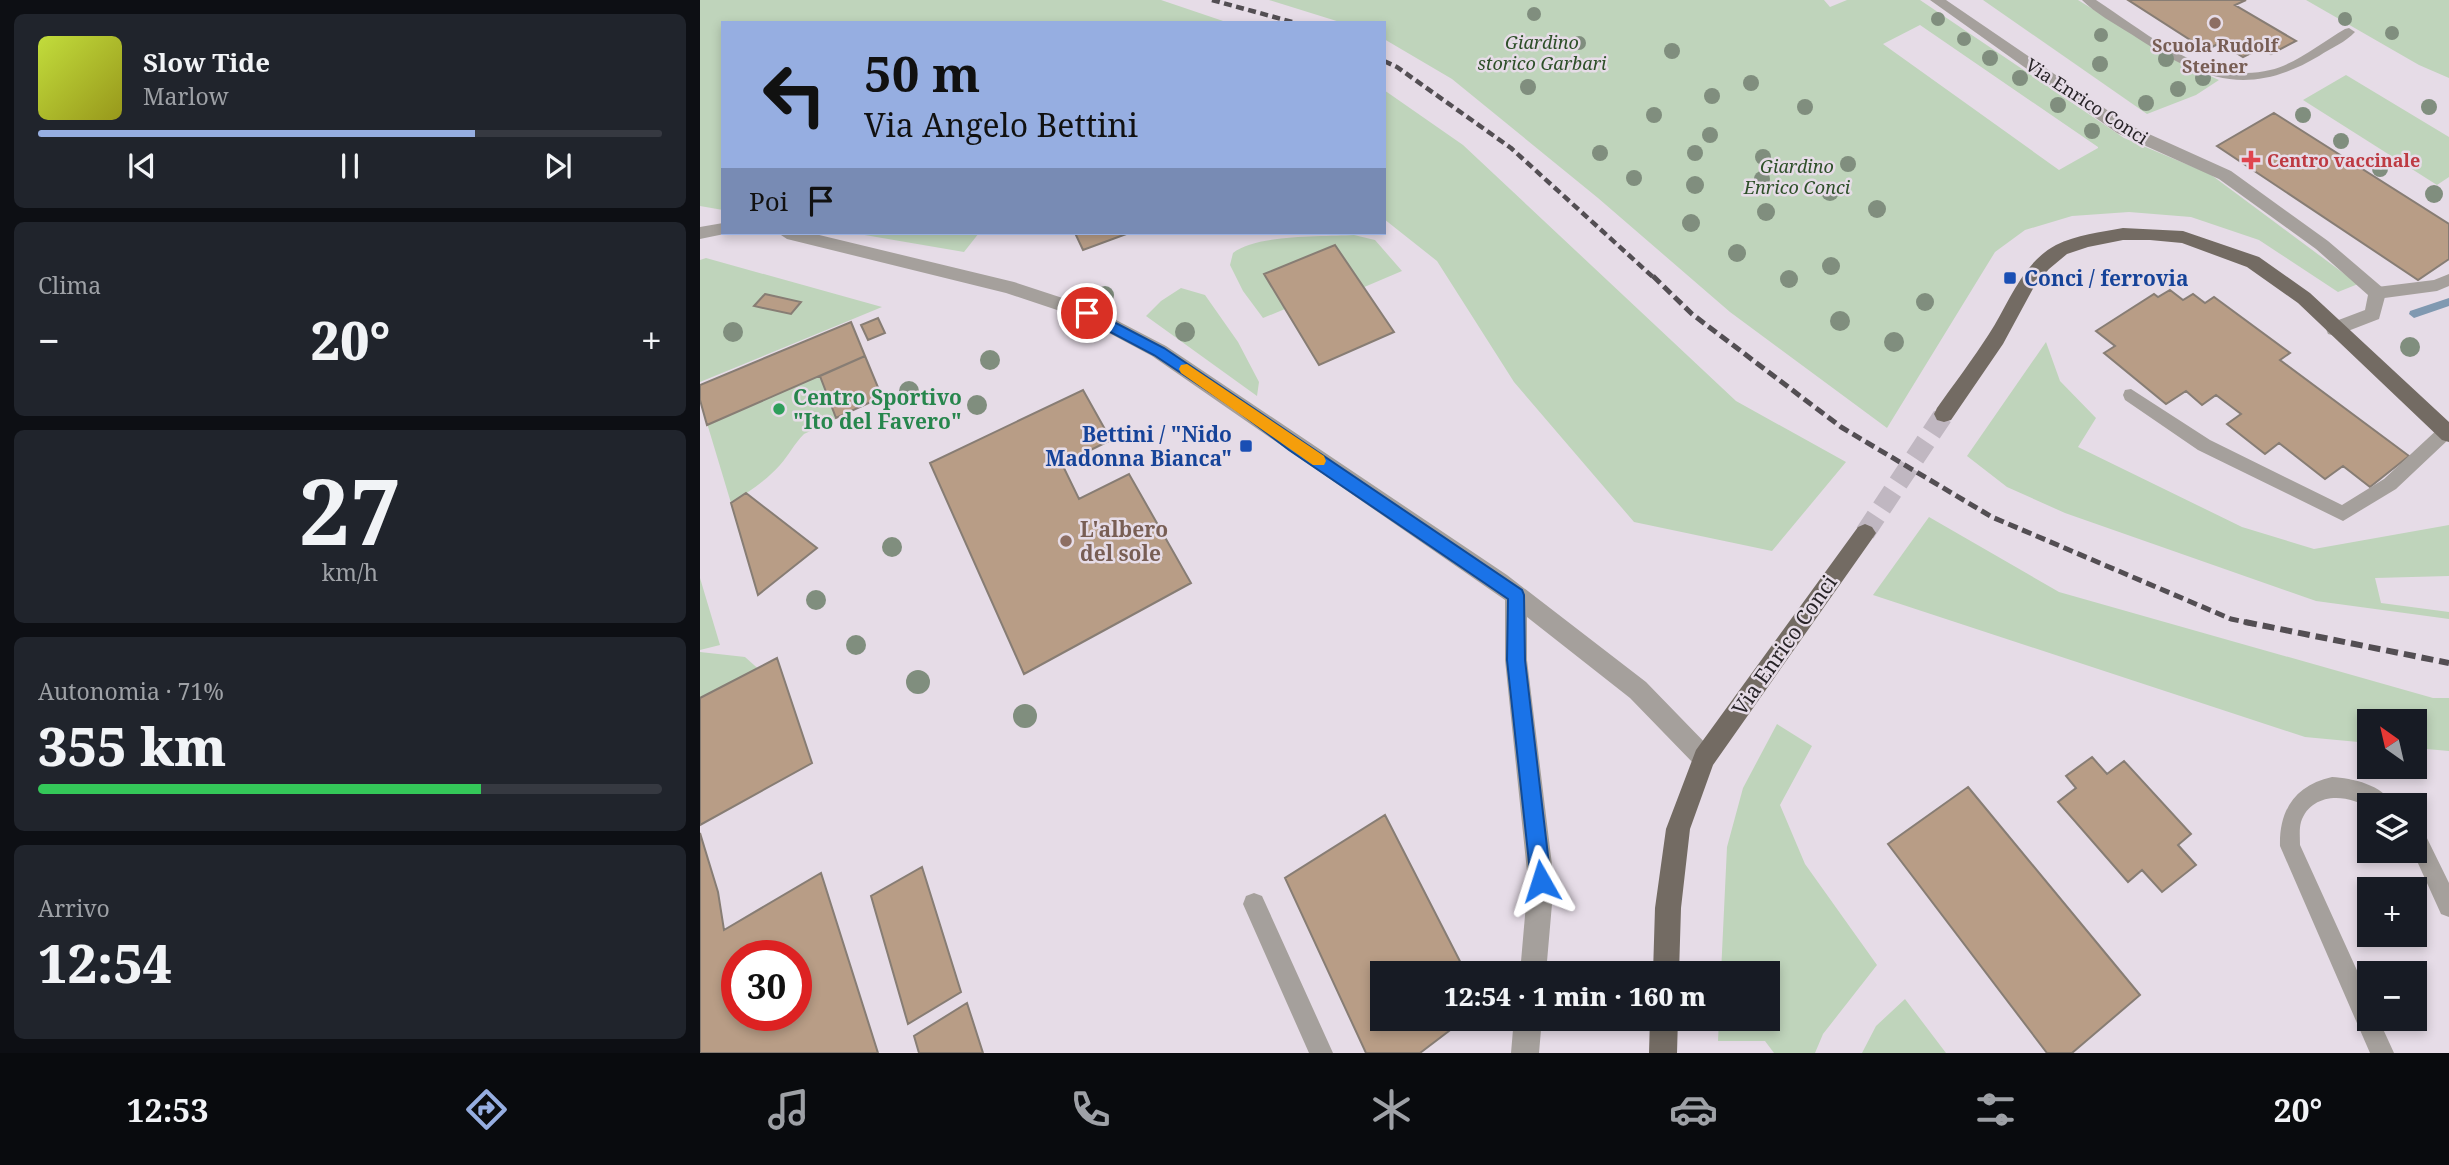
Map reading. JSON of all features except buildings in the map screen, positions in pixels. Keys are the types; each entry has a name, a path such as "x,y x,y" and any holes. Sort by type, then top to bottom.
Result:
{"main road":[{"path":"1944,414 1996,339 2029,280 2061,250 2085,241 2123,234 2150,234 2183,237 2253,262 2304,298 2448,433"},
{"name":"Via Enrico Conci","path":"1666,961 1668,908 1678,829 1704,758 1865,533"},
{"path":"1662,1053 1663,1031"}],"street":[{"name":"Via Enrico Conci","path":"1937,0 2123,129 2225,175 2322,246 2377,293"},
{"path":"700,233 721,229"},
{"path":"795,235 1008,287 1087,313 1159,351 1516,595 1638,690 1704,758"},
{"path":"2334,328 2373,314 2377,293"},
{"path":"1516,595 1516,660 1541,881 1533,961"},
{"path":"1525,1053 1527,1031"}],"lane":[{"path":"2088,0 2179,58 2206,70 2234,77 2274,74 2349,33"},
{"path":"2377,293 2437,285 2449,279"},
{"path":"2131,395 2204,445 2343,514 2390,484 2448,433"},
{"path":"2357,793 2346,788 2319,789 2304,800 2291,821 2290,846 2382,1053"},
{"path":"2427,860 2449,906"},
{"path":"1254,904 1321,1053"}],"green space":[{"path":"700,0 1161,0 1223,21 721,21 721,210 700,206"},
{"path":"1269,0 1824,0 1830,7 1847,0 1920,0 2124,138 2210,174 2358,284 2338,292 2259,240 2191,217 2129,212 2072,216 2025,230 1995,252 1887,428 1730,312 1598,198 1452,79 1386,40 1386,21 1337,21","holes":["1920,25 2098,148 2059,170 1883,44"]},
{"path":"1983,0 2078,0 2177,61 2219,80 2196,95 2147,114"},
{"path":"2306,0 2449,0 2449,78 2419,65"},
{"path":"2346,75 2449,137 2449,177 2437,185 2303,100"},
{"path":"1386,91 1463,145 1736,401 1846,462 1772,551 1634,522 1514,382 1437,261 1386,221"},
{"path":"865,235 977,235 964,252"},
{"path":"1354,235 1375,240 1402,271 1362,288 1335,245 1264,274 1285,309 1263,318 1243,291 1230,265 1233,253 1257,242"},
{"path":"706,258 882,307 700,382 700,260"},
{"path":"1181,288 1205,295 1238,342 1259,382 1257,396 1146,316 1161,301"},
{"name":"Centro Sportivo \"Ito del Favero\"","path":"851,322 882,397 804,434 775,471 731,503 700,400 700,385"},
{"path":"2046,342 2060,381 2096,418 2078,447 2242,527 2314,549 2449,525 2449,576 2375,578 2381,603 2449,612 2449,619 2316,601 2065,513 2007,487 1967,456"},
{"path":"1929,517 2059,592 2433,698 2449,698 2449,751 2427,749 2427,709 2357,709 2357,742 2305,737 1873,595"},
{"path":"700,578 720,645 700,650"},
{"path":"700,652 745,657 763,673 700,704"},
{"path":"1777,724 1812,746 1780,805 1805,864 1877,965 1823,1034 1815,1053 1774,1053 1765,1041 1718,1041 1718,1031 1780,1031 1780,961 1722,961 1727,847 1743,788"},
{"path":"1905,999 1946,1053 1862,1053 1876,1026"}],"waterway":[{"path":"2414,314 2449,302"}],"tunnel":[{"path":"1865,533 1944,414"}],"railway":[{"path":"1212,0 1289,21"},
{"path":"1386,62 1511,148 1654,278"},
{"path":"1653,276 1692,314 1841,427 1992,517 2231,619 2254,624"},
{"path":"2245,622 2449,663"}],"slow traffic":[{"path":"1187,369 1318,461"}],"place":[{"name":"Scuola Rudolf Steiner","path":"2215,23"},
{"name":"Centro vaccinale","path":"2251,160"},
{"name":"Conci / ferrovia","path":"2010,278"},
{"name":"Centro Sportivo \"Ito del Favero\"","path":"779,409"},
{"name":"Bettini / \"Nido Madonna Bianca\"","path":"1246,446"},
{"name":"L'albero del sole","path":"1066,541"}],"route":[{"path":"1087,313 1159,351 1516,595 1516,660 1541,881"}],"park label":[{"name":"Giardino storico Garbari","path":"1542,52"},
{"name":"Giardino Enrico Conci","path":"1797,176"}]}
